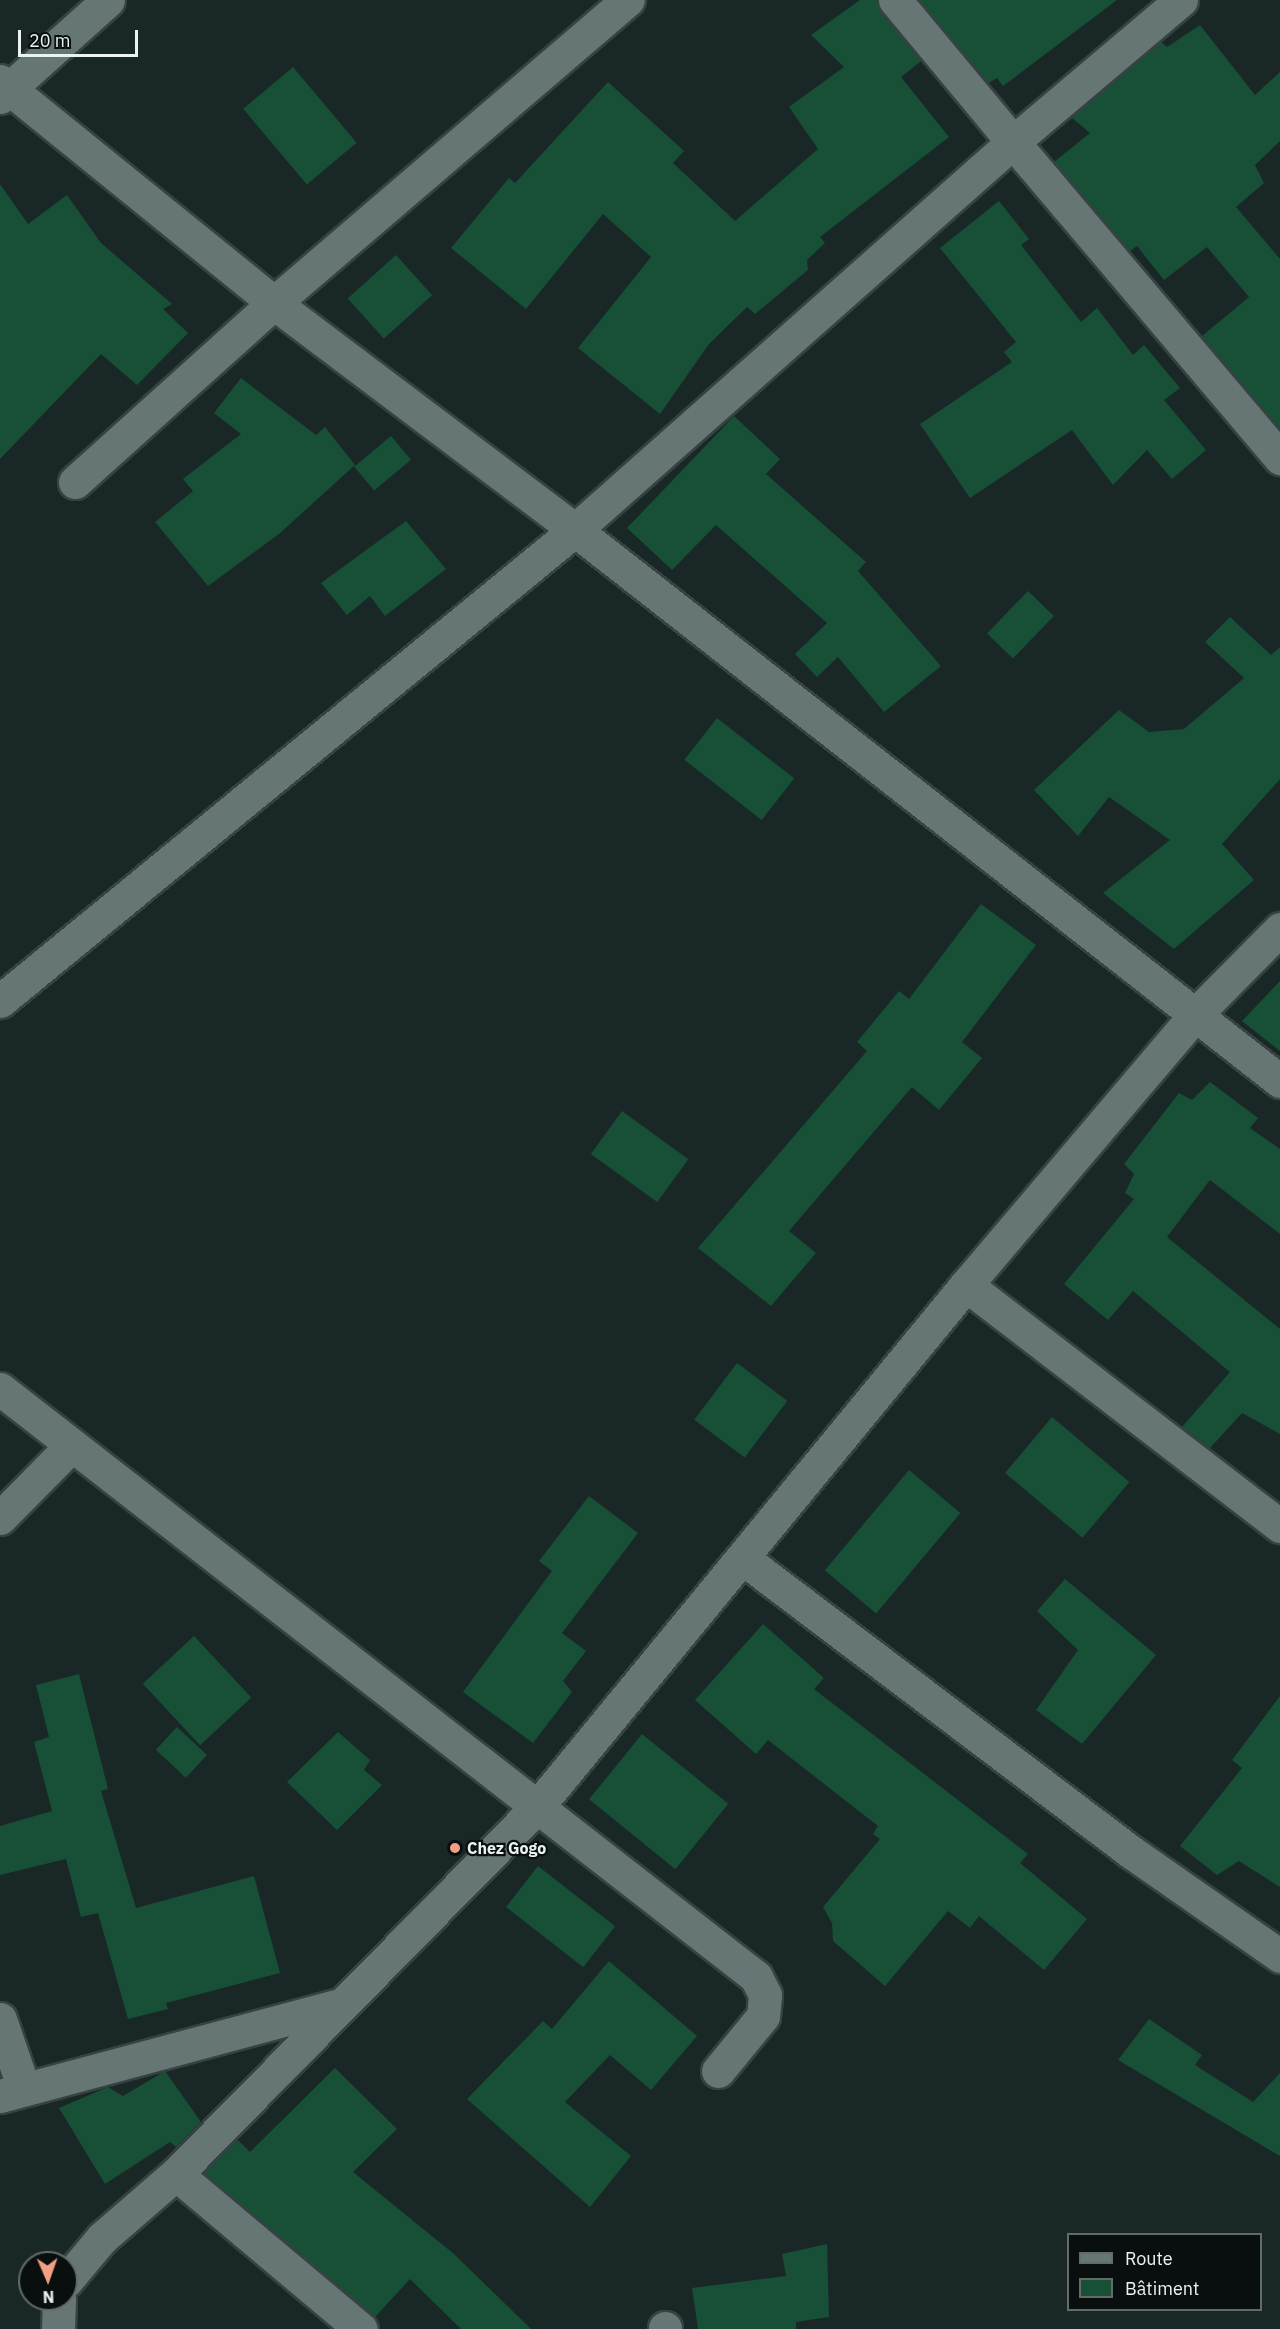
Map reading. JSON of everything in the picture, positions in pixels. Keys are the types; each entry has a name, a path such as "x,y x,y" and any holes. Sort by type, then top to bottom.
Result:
{"street":[{"path":"108,0 3,89 274,303 575,530 1280,1081"},
{"path":"75,482 274,303 628,0"},
{"path":"895,0 1012,142 1280,458"},
{"path":"0,1001 575,530 1012,142 1181,0"},
{"path":"78,2267 102,2238 176,2174 336,2006 538,1806 745,1560 966,1285 1195,1015 1280,929"},
{"path":"966,1285 1280,1526"},
{"path":"0,1389 756,1977 765,1995 763,2016 718,2071"},
{"path":"0,1518 71,1446"},
{"path":"745,1560 1131,1852 1276,1945"},
{"path":"0,2019 12,2093 336,2006"},
{"path":"176,2174 361,2329"},
{"path":"58,2329 59,2311"}],"building":[{"path":"860,0 877,0 921,61 901,77 949,137 820,237 825,243 807,260 808,270 755,314 747,307 709,344 660,414 578,348 651,257 603,214 526,309 451,248 509,178 515,183 608,82 684,151 673,163 735,221 818,149 789,107 844,67 811,35"},
{"path":"919,0 1117,0 1003,86 997,78 989,83"},
{"path":"1200,25 1255,95 1280,72 1280,141 1255,165 1264,183 1236,207 1280,259 1280,429 1202,336 1249,297 1207,247 1164,280 1137,246 1130,251 1054,162 1090,133 1072,118 1161,42 1167,47"},
{"path":"293,67 357,143 307,185 243,109"},
{"path":"0,184 28,224 67,195 101,243 172,304 163,309 188,333 137,385 101,354 0,459"},
{"path":"999,201 1029,239 1021,245 1081,322 1097,308 1133,355 1144,345 1180,388 1164,400 1206,450 1172,479 1147,450 1113,485 1072,430 970,498 920,424 1012,362 1004,352 1016,342 940,248"},
{"path":"396,255 432,295 384,339 348,298"},
{"path":"241,378 316,435 325,427 355,465 279,534 208,586 155,522 193,491 183,479 241,434 214,413"},
{"path":"734,416 780,459 766,474 866,562 858,571 941,666 884,712 838,657 817,677 795,654 827,623 716,525 672,570 627,528"},
{"path":"391,436 411,460 374,491 354,467"},
{"path":"406,521 446,569 385,616 370,596 347,615 321,583"},
{"path":"1028,591 1054,616 1013,658 987,633"},
{"path":"1230,617 1271,655 1280,647 1280,779 1222,844 1254,880 1174,949 1103,893 1170,840 1109,797 1078,836 1034,790 1119,710 1149,732 1184,729 1244,678 1205,642"},
{"path":"717,718 794,778 762,820 684,760"},
{"path":"981,904 1036,945 962,1042 982,1058 939,1110 912,1087 789,1231 816,1253 771,1306 698,1248 867,1051 857,1042 899,991 909,999"},
{"path":"1280,981 1280,1051 1242,1021"},
{"path":"1210,1082 1258,1118 1250,1128 1280,1149 1280,1234 1210,1180 1167,1237 1280,1329 1280,1434 1242,1413 1210,1448 1182,1427 1230,1372 1133,1291 1108,1320 1064,1284 1134,1199 1125,1193 1134,1174 1124,1164 1179,1093 1192,1100"},
{"path":"622,1111 688,1159 657,1202 591,1154"},
{"path":"737,1363 787,1401 745,1458 694,1420"},
{"path":"1052,1417 1129,1482 1082,1538 1005,1473"},
{"path":"909,1470 960,1513 876,1613 825,1570"},
{"path":"589,1496 638,1533 562,1633 586,1651 563,1681 572,1692 533,1743 463,1692 552,1571 539,1561"},
{"path":"1065,1579 1156,1655 1082,1744 1036,1710 1078,1650 1037,1611"},
{"path":"763,1624 824,1678 814,1689 1028,1854 1020,1863 1087,1919 1044,1970 979,1916 970,1928 948,1911 885,1986 833,1941 832,1923 823,1907 880,1839 873,1834 878,1826 768,1740 756,1754 695,1700"},
{"path":"194,1636 251,1697 200,1745 143,1684"},
{"path":"79,1674 108,1789 101,1791 136,1908 254,1876 280,1973 166,2003 168,2009 128,2019 98,1913 81,1917 66,1859 0,1875 0,1826 52,1811 34,1742 49,1737 36,1685"},
{"path":"1280,1696 1280,1887 1239,1861 1217,1875 1180,1846 1242,1768 1232,1760"},
{"path":"177,1727 207,1755 186,1778 156,1750"},
{"path":"338,1732 370,1760 364,1770 382,1785 337,1830 287,1782"},
{"path":"642,1734 728,1804 675,1869 589,1799"},
{"path":"538,1866 615,1926 583,1967 506,1907"},
{"path":"609,1961 697,2036 651,2090 610,2055 565,2102 631,2156 590,2207 467,2099 543,2021 552,2029"},
{"path":"1149,2019 1202,2055 1195,2065 1253,2102 1280,2073 1280,2156 1118,2060"},
{"path":"335,2068 397,2129 353,2172 454,2254 531,2329 461,2329 410,2279 375,2317 204,2173 238,2140 250,2152"},
{"path":"165,2071 201,2122 176,2147 170,2142 105,2184 59,2108 108,2087 123,2096"},
{"path":"827,2244 829,2317 796,2322 796,2329 698,2329 692,2288 786,2276 782,2254"}],"place":[{"name":"Chez Gogo","path":"455,1848"}]}
